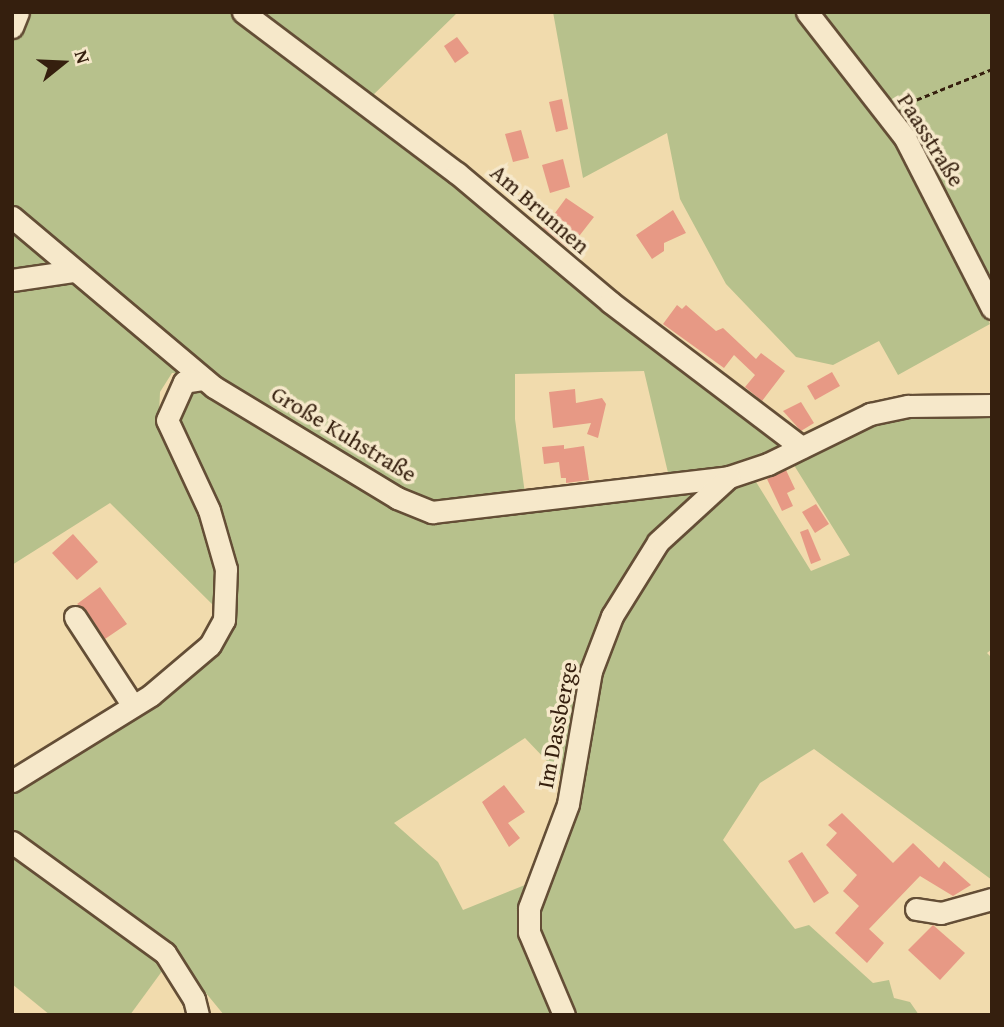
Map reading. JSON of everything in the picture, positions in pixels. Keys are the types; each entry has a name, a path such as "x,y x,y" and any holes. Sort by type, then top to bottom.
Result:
{"street":[{"path":"12,27 18,12"},
{"name":"Am Brunnen","path":"243,12 457,173 610,302 801,447"},
{"name":"Paasstraße","path":"807,12 885,113 925,174 992,308"},
{"path":"12,217 204,379"},
{"path":"12,280 74,271"},
{"path":"12,781 134,706 209,645 224,621 226,569 209,510 167,420 184,382 204,379"},
{"name":"Große Kuhstraße","path":"204,379 397,498 432,512 729,477 870,414 908,406 992,405"},
{"name":"Im Dassberge","path":"564,1015 529,932 529,908 568,804 591,671 612,616 658,542 729,477"},
{"path":"75,617 134,706"},
{"path":"12,842 165,954 194,999 198,1015"},
{"path":"916,909 941,913 992,899"}],"path":[{"path":"885,113 992,69"}],"green space":[{"path":"12,12 458,12 368,100 791,447 723,471 669,477 644,371 515,374 515,419 525,494 424,503 210,375 172,373 160,392 159,416 206,530 217,570 214,606 110,503 12,565"},
{"path":"553,12 799,12 903,145 990,324 898,375 879,341 833,365 796,357 726,284 680,199 667,133 583,178"},
{"path":"818,12 992,12 992,276 986,279"},
{"path":"191,392 207,393 402,509 705,485 610,612 567,782 525,738 394,823 438,862 463,910 525,885 525,924 561,1015 224,1015 173,953 12,840 12,790 220,643 237,611 234,565 175,412"},
{"path":"992,412 992,649 987,653 992,658 992,880 814,749 760,783 723,840 795,929 809,925 873,983 889,980 894,998 910,1002 919,1015 568,1015 536,940 538,889 595,674 652,559 722,489 753,477 811,571 850,555 792,462 889,415"},
{"path":"12,852 168,963 130,1015 50,1015 12,984"}],"building":[{"path":"457,37 469,53 455,63 444,46"},
{"path":"562,99 568,129 556,132 549,102"},
{"path":"521,130 529,158 513,162 505,134"},
{"path":"563,159 570,187 550,193 542,165"},
{"path":"566,198 594,217 569,249 543,228 550,219 558,225 555,213"},
{"path":"673,210 686,233 664,243 664,251 652,259 636,235"},
{"path":"677,305 682,309 686,305 716,331 723,328 756,359 761,353 785,371 762,401 745,387 755,375 734,355 724,368 663,324"},
{"path":"832,372 840,386 815,400 807,386"},
{"path":"575,389 576,403 602,398 606,404 598,438 587,434 591,423 553,428 549,392"},
{"path":"801,402 814,423 801,431 783,411"},
{"path":"564,445 564,449 584,446 589,480 566,483 566,478 561,478 559,462 544,464 542,447"},
{"path":"786,470 795,489 787,493 793,506 782,511 767,479"},
{"path":"816,504 829,524 815,533 802,512"},
{"path":"808,529 821,560 811,564 800,532"},
{"path":"73,534 98,562 77,580 52,553"},
{"path":"100,587 127,624 105,639 86,610 77,604"},
{"path":"504,785 525,812 508,823 520,838 509,847 482,802"},
{"path":"842,813 893,863 913,843 939,868 944,861 971,885 953,896 920,876 869,929 884,943 867,963 835,933 859,906 843,891 857,875 826,845 837,833 828,825"},
{"path":"802,852 829,893 814,903 788,861"},
{"path":"933,925 965,953 940,980 908,950"}]}
